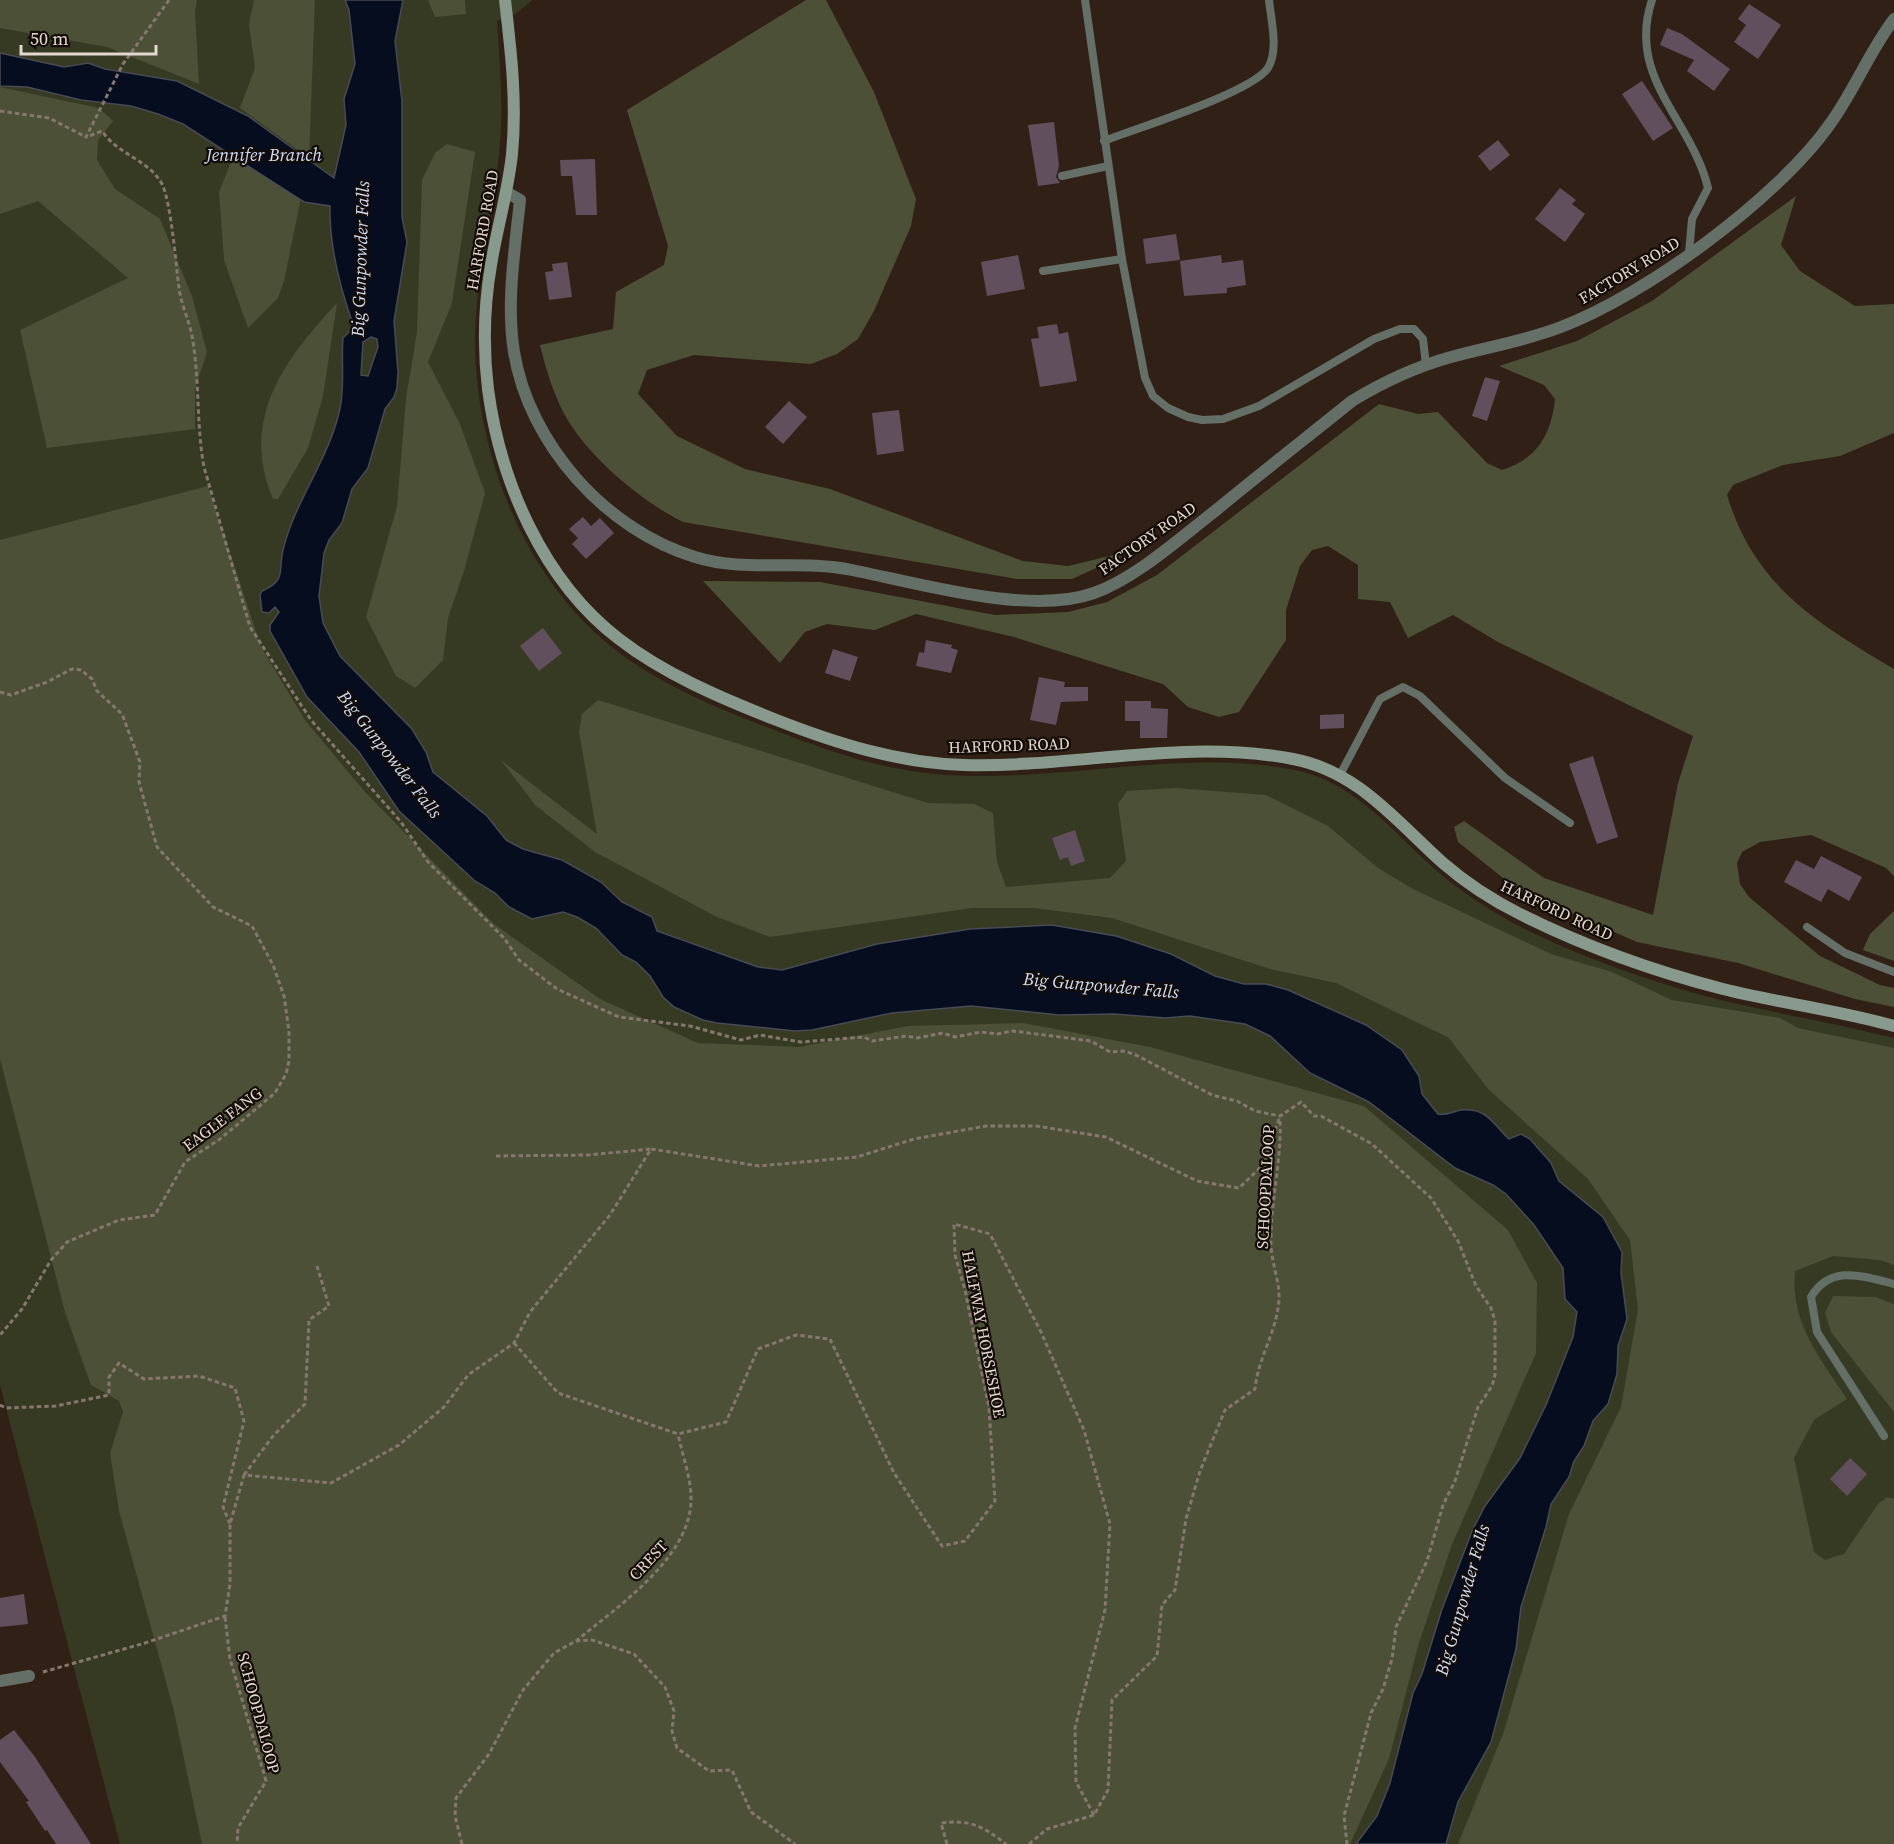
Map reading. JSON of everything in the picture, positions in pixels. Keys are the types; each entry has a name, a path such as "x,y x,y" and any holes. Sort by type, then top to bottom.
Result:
{"main road":[{"name":"HARFORD ROAD","path":"505,0 514,98 512,149 506,192 490,267 485,337 488,387 498,441 522,509 544,551 582,604 619,640 677,675 759,713 828,739 898,757 938,763 986,765 1143,755 1229,753 1296,759 1340,775 1368,793 1469,884 1504,906 1543,925 1616,955 1690,980 1894,1026"}],"street":[{"name":"FACTORY ROAD","path":"506,192 520,200 512,287 514,353 521,383 547,437 563,461 607,509 664,545 717,562 742,566 793,565 842,568 1001,598 1055,599 1094,593 1177,541 1352,401 1378,385 1426,365 1561,327 1616,301 1689,253 1781,180 1808,152 1832,122 1894,19"},
{"path":"0,1681 28,1676"}],"lane":[{"path":"1086,0 1122,259 1145,378 1154,396 1168,408 1188,417 1202,420 1240,415 1374,339 1400,329 1414,329 1423,339 1426,365"},
{"path":"1104,141 1201,104 1260,76 1268,67 1274,53 1269,0"},
{"path":"1652,0 1645,43 1650,68 1664,100 1703,168 1708,188 1692,219 1689,253"},
{"path":"1062,176 1108,166"},
{"path":"1043,271 1122,259"},
{"path":"1340,775 1380,699 1403,687 1420,696 1504,778 1570,823"},
{"path":"1807,927 1845,952 1894,972"},
{"path":"1884,1436 1816,1332 1811,1297 1819,1283 1834,1276 1860,1275 1894,1284"}],"path":[{"path":"86,137 118,73 169,0"},
{"path":"0,111 50,118 86,137 102,131 109,142 124,154 148,166 163,186 179,291 192,335 204,467 250,627 311,720 401,822 428,862 504,938 519,960 556,989 603,1011 658,1024 690,1026 741,1040 760,1035 801,1042 864,1037 872,1041 906,1036 917,1038 943,1033 955,1036 1013,1031 1091,1041 1110,1052 1125,1051 1138,1056 1212,1095 1237,1101 1255,1111 1280,1116"},
{"name":"EAGLE FANG","path":"0,692 11,695 47,682 72,669 81,670 92,679 97,691 122,714 140,762 139,782 157,847 213,908 252,926 273,965 284,996 290,1031 286,1074 275,1093 220,1139 185,1162 155,1215 119,1220 67,1242 51,1260 22,1310 0,1335"},
{"path":"496,1156 588,1155 651,1149 759,1166 857,1157 914,1139 986,1126 1036,1126 1106,1137 1197,1181 1239,1188 1263,1165 1280,1116 1301,1102 1314,1116 1321,1116 1372,1144 1431,1198 1458,1241 1476,1286 1491,1308 1495,1321 1495,1376 1492,1386 1478,1407 1455,1481 1443,1505 1427,1561 1396,1627 1392,1659 1383,1689 1371,1713 1344,1816 1347,1844"},
{"name":"SCHOOPDALOOP","path":"1094,1815 1108,1791 1112,1700 1157,1656 1162,1605 1174,1590 1186,1519 1200,1471 1225,1410 1255,1389 1257,1367 1267,1343 1279,1300 1271,1247 1274,1187 1282,1151 1280,1116"},
{"path":"244,1475 331,1483 399,1445 444,1407 468,1375 514,1343 530,1312 609,1215 651,1149"},
{"name":"HALFWAY HORSESHOE","path":"678,1434 726,1422 758,1349 796,1335 830,1339 894,1473 942,1546 965,1541 995,1501 989,1408 965,1290 955,1255 954,1224 990,1234 1041,1332 1083,1430 1110,1524 1105,1610 1075,1728 1076,1782 1094,1815"},
{"path":"230,1524 244,1475 273,1436 305,1404 309,1320 329,1306 317,1266"},
{"path":"514,1343 558,1393 678,1434"},
{"name":"SCHOOPDALOOP","path":"0,1405 6,1408 56,1406 109,1395 109,1377 118,1363 144,1379 199,1376 235,1388 244,1421 223,1507 230,1524 230,1584 225,1616 230,1659 266,1782 238,1828 237,1844"},
{"name":"CREST","path":"576,1641 649,1580 681,1542 692,1498 678,1434"},
{"path":"28,1676 145,1643 225,1616"},
{"path":"462,1844 455,1816 456,1798 489,1754 523,1690 554,1653 576,1641 592,1640 634,1654 665,1688 674,1712 672,1731 677,1748 709,1771 732,1770 751,1812 795,1844"},
{"path":"1029,1844 1047,1829 1094,1815"},
{"path":"947,1844 941,1822 957,1821 983,1827 1006,1844"}],"green space":[{"path":"0,0 533,0 515,14 497,21 501,121 496,179 477,299 475,348 478,391 486,434 498,477 514,518 535,557 559,593 588,626 621,654 657,678 716,707 815,745 854,758 915,772 980,776 1025,775 1206,762 1251,764 1295,770 1334,784 1351,795 1368,807 1438,872 1461,890 1496,913 1546,939 1598,961 1679,989 1894,1038 1894,1844 120,1844 0,1385"},
{"path":"0,0 197,0 195,11 199,84 107,47 0,28"},
{"path":"254,0 315,0 309,158 240,108 255,68 249,24"},
{"path":"428,0 465,0 466,14 435,17"},
{"path":"806,0 826,0 874,92 916,199 911,226 874,311 858,339 837,354 811,364 694,355 647,370 638,394 677,436 745,469 830,489 1023,561 1068,566 1138,549 1072,579 1017,579 683,522 636,492 605,466 569,422 559,404 540,345 613,329 616,292 664,265 668,246 627,110"},
{"path":"0,87 99,108 113,121 98,140 97,160 115,189 160,219 192,296 207,352 195,389 195,429 47,448 20,330 128,278 38,201 0,214"},
{"path":"447,144 475,152 452,303 428,362 460,424 485,493 464,571 448,618 443,660 415,688 396,676 366,617 397,506 406,398 417,332 422,180 435,153"},
{"path":"233,157 301,198 284,281 278,298 248,328 224,260 219,192"},
{"path":"1796,196 1781,245 1800,271 1855,306 1894,304 1894,433 1840,456 1783,465 1733,485 1727,495 1739,527 1754,555 1792,599 1839,635 1894,669 1894,876 1886,868 1811,835 1760,842 1742,852 1737,863 1740,884 1749,897 1820,956 1880,985 1894,988 1894,1007 1855,999 1738,963 1637,942 1518,890 1458,842 1454,827 1464,821 1544,878 1653,915 1678,783 1693,736 1498,642 1453,615 1408,638 1390,602 1358,599 1358,565 1328,546 1312,550 1300,566 1286,610 1286,640 1239,712 1219,717 1188,707 1163,684 1014,637 916,614 875,630 827,624 805,632 780,663 703,581 820,582 995,615 1068,612 1107,602 1157,575 1379,404 1418,414 1438,412 1487,463 1502,470 1534,452 1550,424 1555,399 1544,385 1499,366 1577,341 1652,301"},
{"path":"337,303 323,396 308,448 278,499 273,499 264,470 261,443 264,417 272,392 300,346"},
{"path":"208,486 261,647 305,720 365,792 494,924 600,999 698,1043 799,1047 908,1026 1023,1023 1150,1047 1364,1106 1508,1230 1537,1283 1536,1353 1451,1547 1418,1646 1389,1759 1350,1844 202,1844 174,1711 119,1511 110,1453 123,1412 119,1401 91,1385 65,1312 0,1059 0,540"},
{"path":"598,700 928,803 974,804 993,813 997,862 1006,887 1110,878 1126,861 1118,804 1127,791 1175,788 1266,795 1328,826 1378,868 1413,889 1551,954 1612,972 1672,1000 1780,1018 1798,1028 1894,1048 1894,1265 1880,1260 1833,1256 1795,1271 1797,1307 1802,1324 1817,1354 1847,1399 1814,1420 1794,1458 1814,1552 1825,1560 1844,1554 1878,1504 1887,1497 1894,1499 1894,1844 1458,1844 1503,1734 1569,1514 1621,1407 1638,1309 1630,1240 1588,1179 1488,1089 1449,1038 1336,983 1270,969 1112,918 1034,908 972,908 770,937 717,917 595,852 535,805 501,760 597,834 579,732 582,714"},
{"path":"1894,911 1894,961 1863,950 1870,934"},
{"path":"1833,1296 1875,1297 1894,1304 1894,1412 1831,1332 1825,1313"}],"water":[{"path":"345,0 403,0 395,41 402,101 402,217 407,242 394,321 397,388 394,397 385,409 368,468 352,489 342,523 329,540 324,553 319,596 323,623 340,656 412,729 426,752 433,772 487,816 506,840 523,849 562,860 601,882 622,902 652,917 657,931 758,967 782,970 877,944 970,929 1052,925 1116,936 1171,954 1215,976 1244,984 1266,984 1288,990 1366,1025 1402,1050 1419,1076 1422,1094 1438,1114 1461,1110 1478,1111 1490,1118 1509,1139 1521,1134 1530,1139 1551,1163 1559,1181 1603,1217 1622,1252 1621,1273 1627,1319 1618,1346 1617,1374 1608,1404 1593,1421 1569,1477 1551,1504 1521,1607 1516,1649 1491,1742 1458,1802 1446,1844 1356,1844 1377,1816 1390,1783 1413,1693 1422,1674 1442,1609 1473,1529 1485,1506 1520,1458 1546,1405 1573,1337 1577,1312 1565,1299 1563,1268 1534,1225 1506,1194 1493,1185 1455,1168 1369,1102 1310,1073 1270,1036 1245,1024 1190,1016 1165,1018 1114,1014 1059,1015 971,1006 892,1013 812,1030 795,1031 703,1020 674,1007 663,997 650,976 636,962 622,955 596,928 563,912 532,919 509,907 495,893 475,881 399,811 359,752 307,697 270,631 270,625 279,612 275,607 269,613 262,612 260,595 278,579 288,532 329,444 340,408 343,338 354,327 336,267 331,237 330,206 304,202 183,124 158,114 131,106 81,100 27,87 0,86 0,53 64,67 88,63 105,69 177,81 248,116 334,178 346,125 344,99 355,64 349,10","holes":["371,337 377,339 378,347 368,376 361,375 363,342"]}],"building":[{"path":"1749,4 1781,25 1758,59 1734,42 1746,25 1738,19"},
{"path":"1667,28 1682,34 1730,69 1714,91 1687,71 1694,60 1660,45"},
{"path":"1642,81 1673,128 1653,141 1622,94"},
{"path":"1054,122 1059,166 1056,177 1060,183 1038,186 1028,125"},
{"path":"1498,140 1510,155 1490,171 1478,156"},
{"path":"595,159 597,215 576,215 572,176 561,176 560,160"},
{"path":"1560,188 1576,200 1572,204 1585,214 1565,242 1535,219"},
{"path":"1176,234 1180,260 1146,264 1143,239"},
{"path":"1018,255 1025,289 987,296 981,262"},
{"path":"1221,255 1222,263 1243,260 1246,285 1227,288 1227,293 1184,296 1180,261"},
{"path":"567,262 572,297 549,300 545,272 553,271 552,264"},
{"path":"1057,324 1059,334 1068,332 1077,381 1040,387 1031,339 1039,338 1037,327"},
{"path":"1485,377 1500,381 1487,421 1472,416"},
{"path":"789,401 807,417 783,444 765,427"},
{"path":"899,410 904,451 877,455 872,413"},
{"path":"583,517 591,526 600,518 614,533 586,559 572,544 578,538 569,529"},
{"path":"543,628 562,653 539,671 520,646"},
{"path":"926,640 952,645 951,648 958,650 951,673 916,666 919,652 924,653"},
{"path":"833,649 858,657 850,681 825,673"},
{"path":"1039,677 1065,682 1064,687 1088,687 1088,701 1061,702 1056,725 1030,720"},
{"path":"1125,701 1151,701 1151,708 1168,709 1167,738 1140,738 1140,721 1125,721"},
{"path":"1344,714 1344,728 1320,729 1320,715"},
{"path":"1593,756 1618,837 1597,844 1569,764"},
{"path":"1075,830 1085,861 1071,866 1068,857 1060,860 1052,838"},
{"path":"1821,856 1862,877 1849,901 1828,889 1821,902 1784,882 1796,860 1814,869"},
{"path":"1850,1458 1867,1474 1847,1496 1830,1479"},
{"path":"24,1594 28,1624 0,1627 0,1598"},
{"path":"14,1730 35,1757 91,1844 56,1844 47,1830 45,1831 26,1802 29,1801 0,1762 0,1740"}],"water label":[{"name":"Jennifer Branch","path":"264,154"},
{"name":"Big Gunpowder Falls","path":"360,259"},
{"name":"Big Gunpowder Falls","path":"390,754"},
{"name":"Big Gunpowder Falls","path":"1101,985"},
{"name":"Big Gunpowder Falls","path":"1462,1600"}]}
